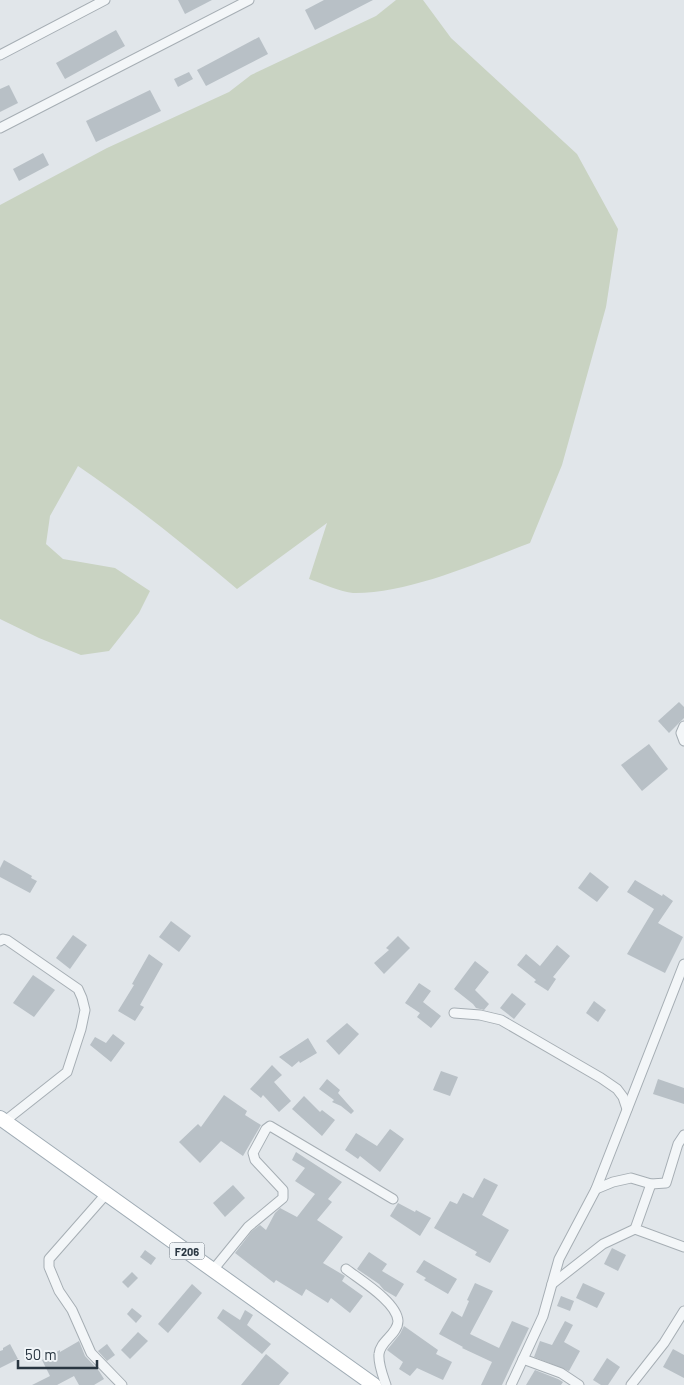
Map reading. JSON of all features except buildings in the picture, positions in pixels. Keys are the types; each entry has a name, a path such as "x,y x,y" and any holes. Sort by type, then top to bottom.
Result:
{"main road":[{"name":"F206","path":"2,1119 374,1385"}],"street":[{"path":"0,55 104,0"},
{"path":"0,128 249,0"},
{"path":"684,726 681,733 684,741"},
{"path":"0,942 2,939 7,940 78,989 85,1010 67,1072 2,1119"},
{"path":"511,1385 543,1316 559,1259 596,1189 684,964"},
{"path":"454,1013 480,1015 501,1020 617,1089 623,1097 627,1108"},
{"path":"214,1270 248,1227 283,1198 283,1190 255,1160 253,1153 262,1135 270,1126 393,1199"},
{"path":"596,1189 613,1182 631,1178 651,1184 666,1183 678,1144 684,1135"},
{"path":"635,1229 651,1184"},
{"path":"107,1193 49,1258 49,1267 59,1291 72,1310 91,1353 122,1385"},
{"path":"552,1284 603,1244 635,1229 684,1247"},
{"path":"346,1269 386,1300 396,1314 398,1322 396,1329 381,1347 379,1354 386,1385"},
{"path":"631,1385 664,1343 684,1311"},
{"path":"523,1359 561,1373 579,1385"}],"green space":[{"path":"396,0 423,0 451,38 577,154 618,229 606,307 562,465 530,543 420,583 374,592 353,593 309,579 327,523 237,589 119,495 78,466 50,516 46,544 63,559 115,568 150,591 139,613 109,651 81,655 39,638 0,619 0,205 107,148 229,92 251,75 376,16"}]}
